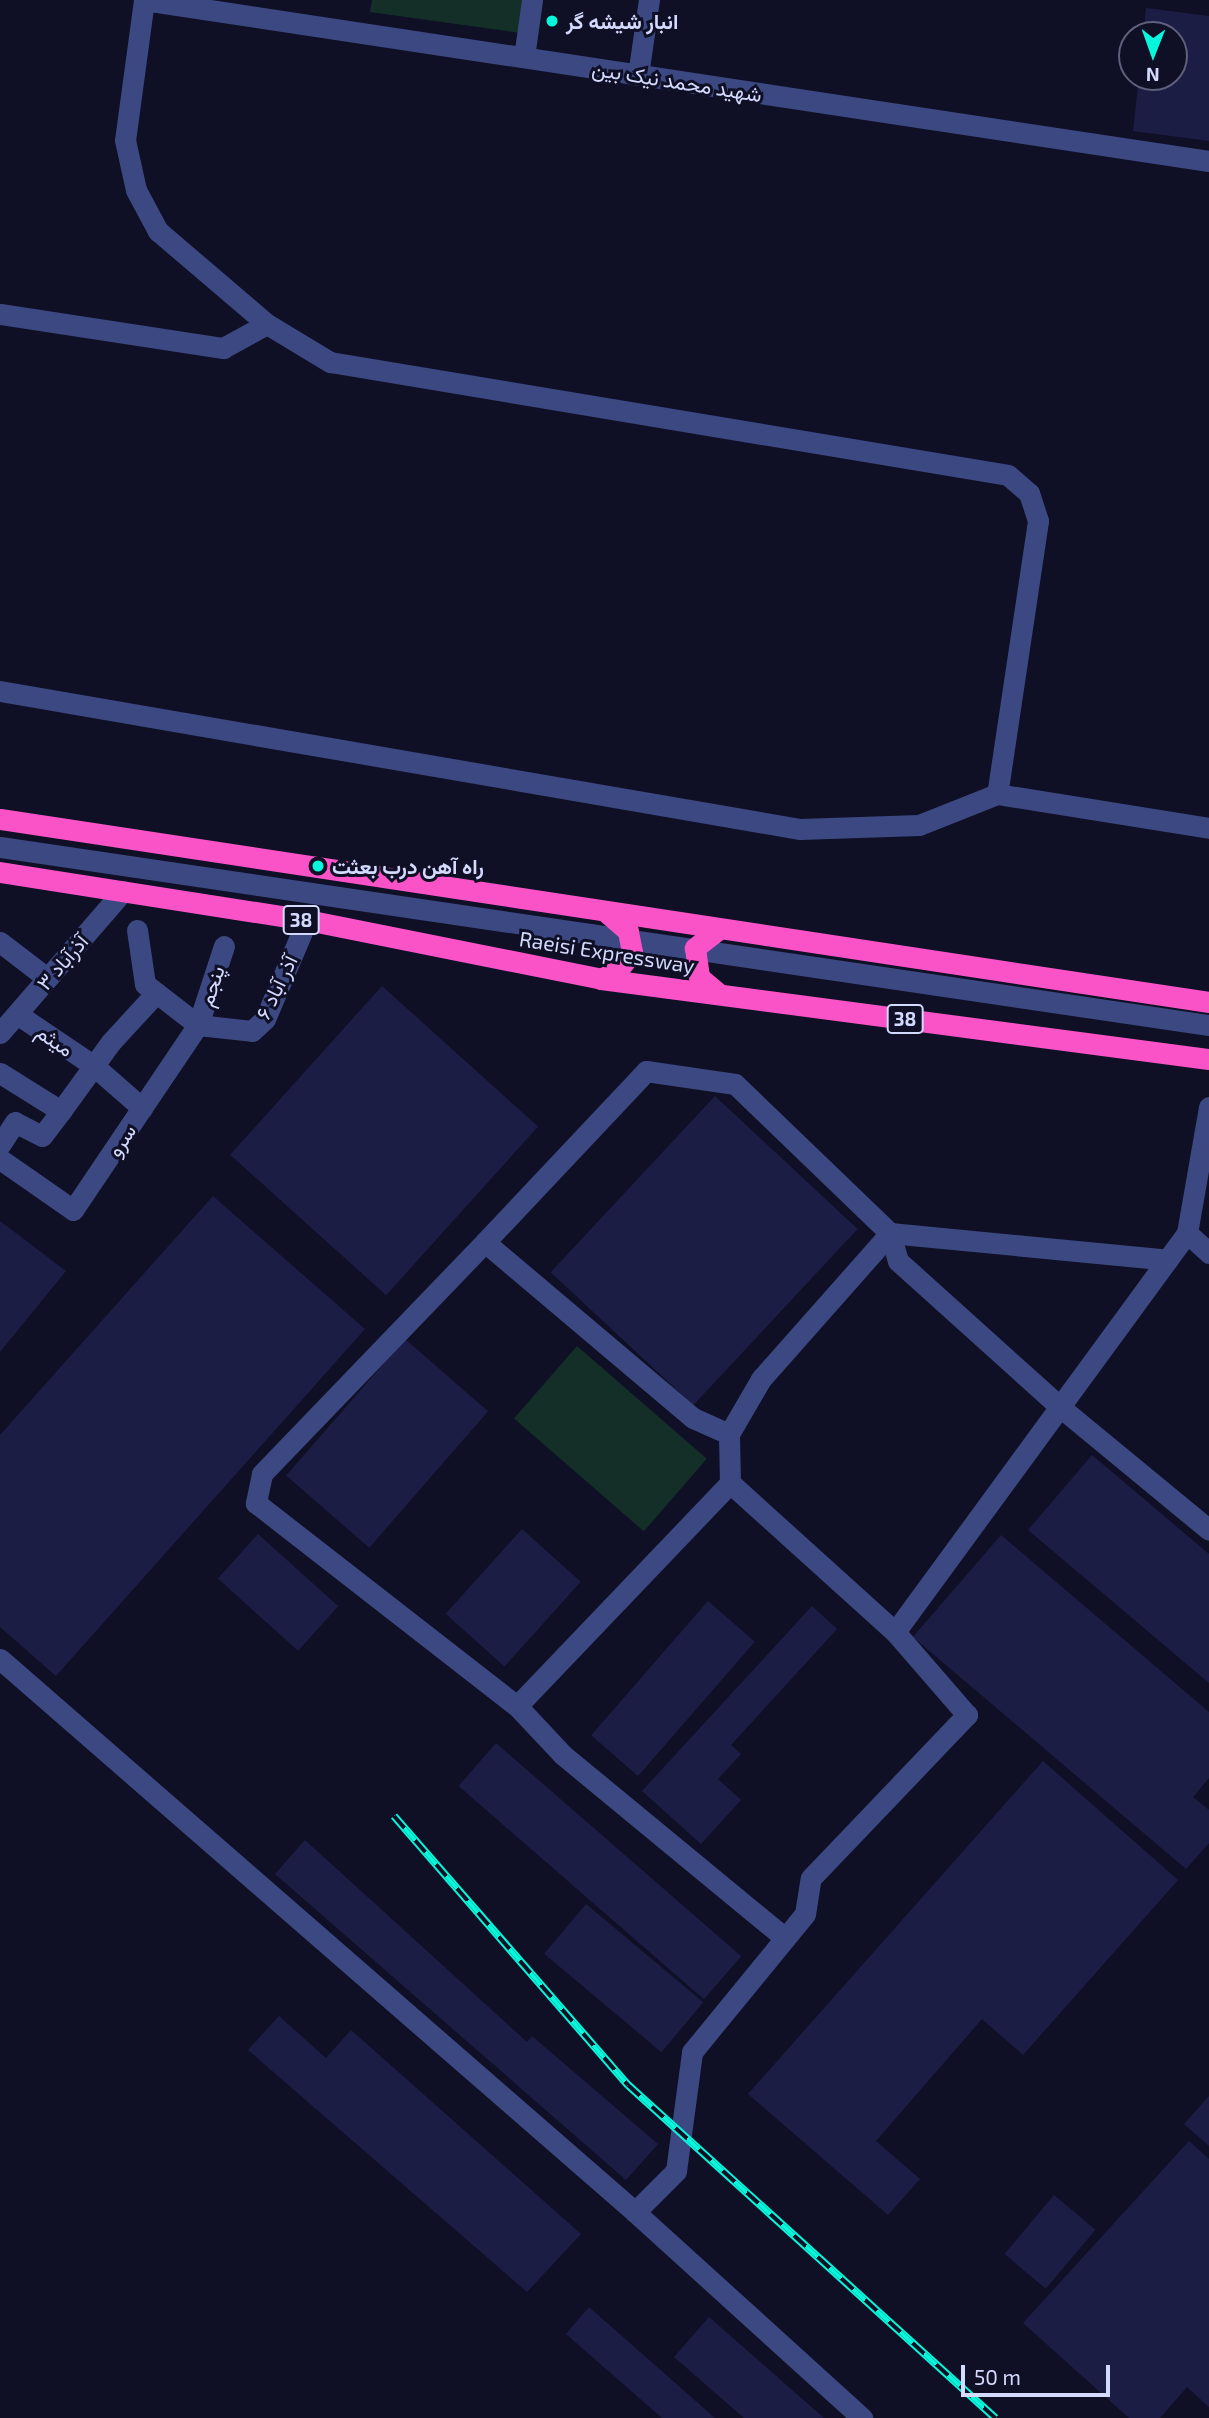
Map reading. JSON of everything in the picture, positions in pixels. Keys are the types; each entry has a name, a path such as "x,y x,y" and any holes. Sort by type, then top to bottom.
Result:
{"highway":[{"name":"Raeisi Expressway","path":"0,818 1209,1002"},
{"name":"Raeisi Expressway","path":"0,872 307,920 601,978 1209,1059"},
{"path":"601,978 618,970 632,952 628,931 606,911"},
{"path":"719,929 695,948 699,977 719,994"}],"street":[{"name":"شهید محمد نیک بین","path":"144,0 1209,161"},
{"path":"144,0 125,140 136,190 158,231 267,324 330,362 1008,475 1029,494 1038,520 997,794"},
{"path":"524,57 532,0"},
{"path":"638,75 649,0"},
{"path":"0,314 223,348 267,324"},
{"path":"0,691 800,829 919,825 997,794 1209,828"},
{"path":"0,847 1209,1025"},
{"name":"۳ آذرآباد","path":"0,1033 123,891"},
{"name":"آذر آباد ۶","path":"198,1025 252,1031 258,1025 307,920"},
{"path":"136,930 145,984 198,1025"},
{"path":"0,942 47,978"},
{"name":"پنجم","path":"198,1025 225,946"},
{"path":"0,1145 15,1122 42,1136 131,1018 156,993"},
{"name":"میثم","path":"17,1014 94,1066 142,1108"},
{"name":"سرو","path":"0,1159 73,1210 198,1025"},
{"path":"785,1938 563,1755 517,1706 256,1503 262,1474 646,1071 735,1084 890,1233 898,1261 1060,1407 1209,1530"},
{"path":"0,1073 61,1111"},
{"path":"895,1632 1187,1233 1209,1107"},
{"path":"890,1233 1168,1260"},
{"path":"517,1706 730,1482 729,1434 761,1379 890,1233"},
{"path":"1187,1233 1209,1253"},
{"path":"485,1242 693,1418 729,1434"},
{"path":"635,2212 676,2171 692,2052 805,1914 811,1878 967,1715 895,1632 730,1482"},
{"path":"0,1659 635,2212 862,2418"}],"green space":[{"path":"372,0 526,0 521,33 370,12"},
{"path":"577,1346 707,1459 644,1531 514,1418"}],"building":[{"path":"1146,8 1209,16 1209,141 1133,131 1137,91 1188,91 1188,21 1145,21"},
{"path":"382,986 538,1127 386,1295 230,1155"},
{"path":"715,1096 858,1229 693,1405 551,1272"},
{"path":"213,1196 365,1329 56,1676 0,1627 0,1435"},
{"path":"0,1221 66,1271 0,1352"},
{"path":"405,1339 488,1411 369,1548 286,1476"},
{"path":"1092,1455 1209,1554 1209,1683 1028,1530"},
{"path":"522,1529 581,1582 504,1667 446,1614"},
{"path":"258,1534 338,1606 298,1651 218,1579"},
{"path":"1001,1535 1209,1712 1209,1778 1193,1797 1209,1810 1209,1843 1186,1869 913,1637"},
{"path":"708,1601 755,1642 638,1776 591,1735"},
{"path":"812,1606 837,1629 731,1745 741,1754 718,1779 741,1800 701,1844 642,1791"},
{"path":"496,1743 741,1956 704,1999 459,1786"},
{"path":"1043,1761 1178,1880 1023,2055 982,2019 876,2141 920,2179 888,2215 748,2094"},
{"path":"305,1840 527,2042 532,2036 658,2144 626,2180 275,1874"},
{"path":"586,1904 703,2002 661,2052 544,1954"},
{"path":"279,2016 326,2058 351,2030 581,2234 527,2292 248,2050"},
{"path":"1209,2096 1209,2146 1184,2124"},
{"path":"1189,2141 1209,2159 1209,2407 1187,2387 1160,2418 1129,2418 1023,2323"},
{"path":"1054,2195 1095,2230 1046,2289 1005,2254"},
{"path":"589,2307 715,2418 662,2418 566,2334"},
{"path":"709,2317 824,2418 744,2418 674,2357"}],"railway":[{"path":"394,1816 628,2085 995,2418"}],"place":[{"name":"انبار شیشه گر","path":"552,21"},
{"name":"راه آهن درب بعثت","path":"318,866"}]}
